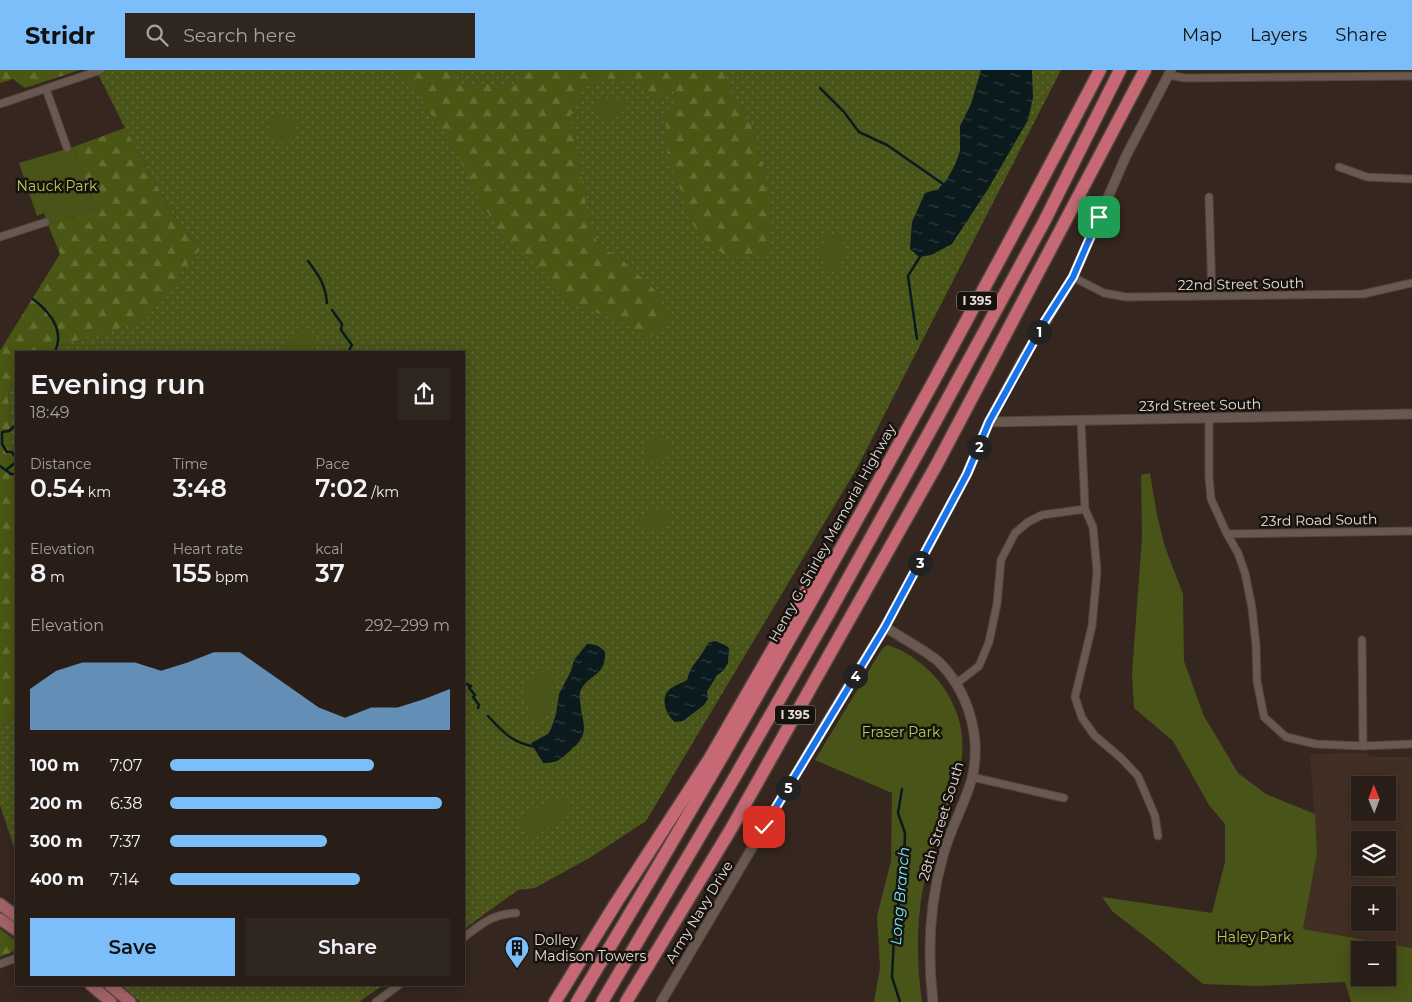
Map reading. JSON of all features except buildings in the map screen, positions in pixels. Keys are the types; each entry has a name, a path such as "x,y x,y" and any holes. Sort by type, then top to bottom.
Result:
{"highway":[{"name":"Henry G. Shirley Memorial Highway","path":"577,1002 726,751 851,531 966,323 1100,70"},
{"path":"602,1002 760,732 931,431 1044,222 1120,70"},
{"name":"I 395","path":"626,1002 731,829 932,473 1145,70"},
{"path":"555,1002 710,758 812,581 851,531"}],"main road":[{"path":"0,904 15,915"},
{"path":"0,919 15,929"},
{"path":"92,986 111,1002"},
{"path":"111,986 130,1002"}],"street":[{"path":"0,104 101,70"},
{"path":"1170,73 1186,78 1412,76"},
{"name":"Army Navy Drive","path":"661,1002 833,711 885,627 967,474 989,422 1026,354 1073,277 1126,156 1170,73"},
{"path":"46,89 67,148"},
{"path":"1339,167 1367,177 1412,179"},
{"path":"1209,197 1212,296"},
{"path":"0,237 46,222"},
{"name":"22nd Street South","path":"1073,277 1104,293 1126,297 1363,294 1412,283"},
{"name":"23rd Street South","path":"989,422 1412,414"},
{"path":"1209,418 1209,477 1212,499 1245,573 1252,608 1257,681 1264,717 1286,738 1316,744 1363,746 1412,744"},
{"path":"1081,421 1085,509 1093,527 1097,571 1092,626 1075,698 1082,718 1095,736 1121,758 1138,776 1155,816 1158,836"},
{"path":"956,684 979,666 990,642 997,604 1001,560 1015,533 1028,522 1042,515 1085,509"},
{"name":"23rd Road South","path":"1227,534 1412,531"},
{"name":"28th Street South","path":"885,627 938,661 956,684 966,703 974,733 975,758 972,777 943,853 934,890 929,950 933,1002"},
{"path":"1362,640 1363,746"},
{"path":"972,777 1064,798"},
{"path":"465,936 489,919 503,914 516,914"},
{"path":"0,964 15,958"},
{"path":"376,1002 398,986"}],"shaded area":[{"path":"1366,753 1371,757 1412,757 1412,948 1396,945 1396,941 1372,941 1303,929 1317,853 1310,754"}],"green space":[{"path":"0,70 80,70 25,88 13,79 0,83"},
{"path":"96,70 1061,70 857,468 646,821 591,857 535,888 518,890 465,928 465,351 40,351 144,320 200,250 171,212"},
{"path":"398,70 453,70 460,85 518,85 518,70 721,70 751,126 763,166 770,210 768,255 729,258 704,240 686,214 682,192 668,162 666,120 675,99 674,88 656,100 629,78 602,80 582,89 571,114 588,217 598,245 623,261 654,289 671,317 649,339 618,320 571,304 546,275 500,231 477,196 456,150 405,77"},
{"path":"609,98 624,101 625,106 621,114 612,118 597,115 597,105 600,101"},
{"path":"276,114 288,117 296,125 296,134 288,144 273,136 268,127 268,122"},
{"path":"125,128 171,212 200,250 144,321 40,351 15,351 15,380 8,393 15,480 15,714 0,727 0,351 60,254 48,225 96,210 73,147"},
{"name":"Nauck Park","path":"73,147 96,210 48,225 44,213 37,216 19,163"},
{"path":"830,235 838,235 842,238 844,248 839,268 831,273 826,270 822,256 822,247 826,238"},
{"path":"305,331 313,333 314,339 313,344 307,350 291,351 286,350 284,346 288,339"},
{"path":"15,380 15,480 8,393"},
{"path":"658,436 668,441 670,452 662,461 656,463 648,462 645,458 644,446 651,438"},
{"name":"Haley Park","path":"1150,473 1165,547 1183,594 1184,661 1204,716 1238,773 1266,794 1315,814 1317,853 1303,929 1372,941 1351,941 1351,986 1396,986 1396,945 1412,948 1412,1002 1351,1002 1345,982 1257,986 1203,984 1112,911 1102,897 1212,913 1225,862 1225,824 1209,805 1173,741 1134,708 1132,674 1142,537 1141,475"},
{"path":"652,510 664,511 668,515 666,525 659,530 644,528 637,521 638,517"},
{"name":"Fraser Park","path":"887,645 910,655 936,678 955,709 962,732 962,756 958,779 933,849 920,906 918,954 922,1002 874,1002 880,968 877,916 891,861 892,793 815,760 882,649"},
{"path":"545,671 551,671 556,676 549,709 542,719 532,719 523,693 530,680"},
{"path":"15,714 15,850 0,805 0,727"},
{"path":"566,797 573,805 566,817 535,835 525,830 522,824 531,812 540,806"},
{"path":"1359,876 1394,876 1394,878"},
{"path":"0,929 15,940 15,947 12,952 0,957"},
{"path":"122,986 382,986 359,1002 140,1002"}],"water":[{"path":"981,70 1032,70 1033,98 1028,120 988,189 952,244 931,255 919,257 910,249 912,222 925,193 938,189 946,181 955,165 960,151 960,126 971,104"},
{"path":"715,641 729,648 728,663 723,671 717,675 707,691 708,699 704,705 683,721 675,722 665,706 666,693 687,680 708,643"},
{"path":"587,644 601,648 605,652 605,660 600,671 584,685 580,693 584,728 581,739 561,759 555,762 543,763 531,743 548,734 551,729 556,714 559,694 571,671 574,660"}],"waterway":[{"path":"820,88 844,112 859,132 887,145 946,186"},
{"path":"917,339 908,276 921,255"},
{"path":"308,261 321,281 327,303"},
{"path":"33,299 54,322 58,336 55,351"},
{"path":"332,310 342,324 341,330 352,345 349,351"},
{"path":"15,426 9,431 2,432 2,444 7,452 12,452 15,456"},
{"path":"6,470 15,463"},
{"path":"0,466 11,474 15,474"},
{"path":"465,683 471,686 469,688 475,695 473,697 479,705 478,708"},
{"path":"488,716 514,740 536,747"},
{"name":"Long Branch","path":"900,1002 892,977 894,936 904,864 905,833 898,813 902,789"}],"place":[{"name":"Dolley Madison Towers","path":"517,969"}],"route":[{"path":"764,827 885,627 934,538 967,474 989,422 1021,362 1073,277 1099,217"}]}
